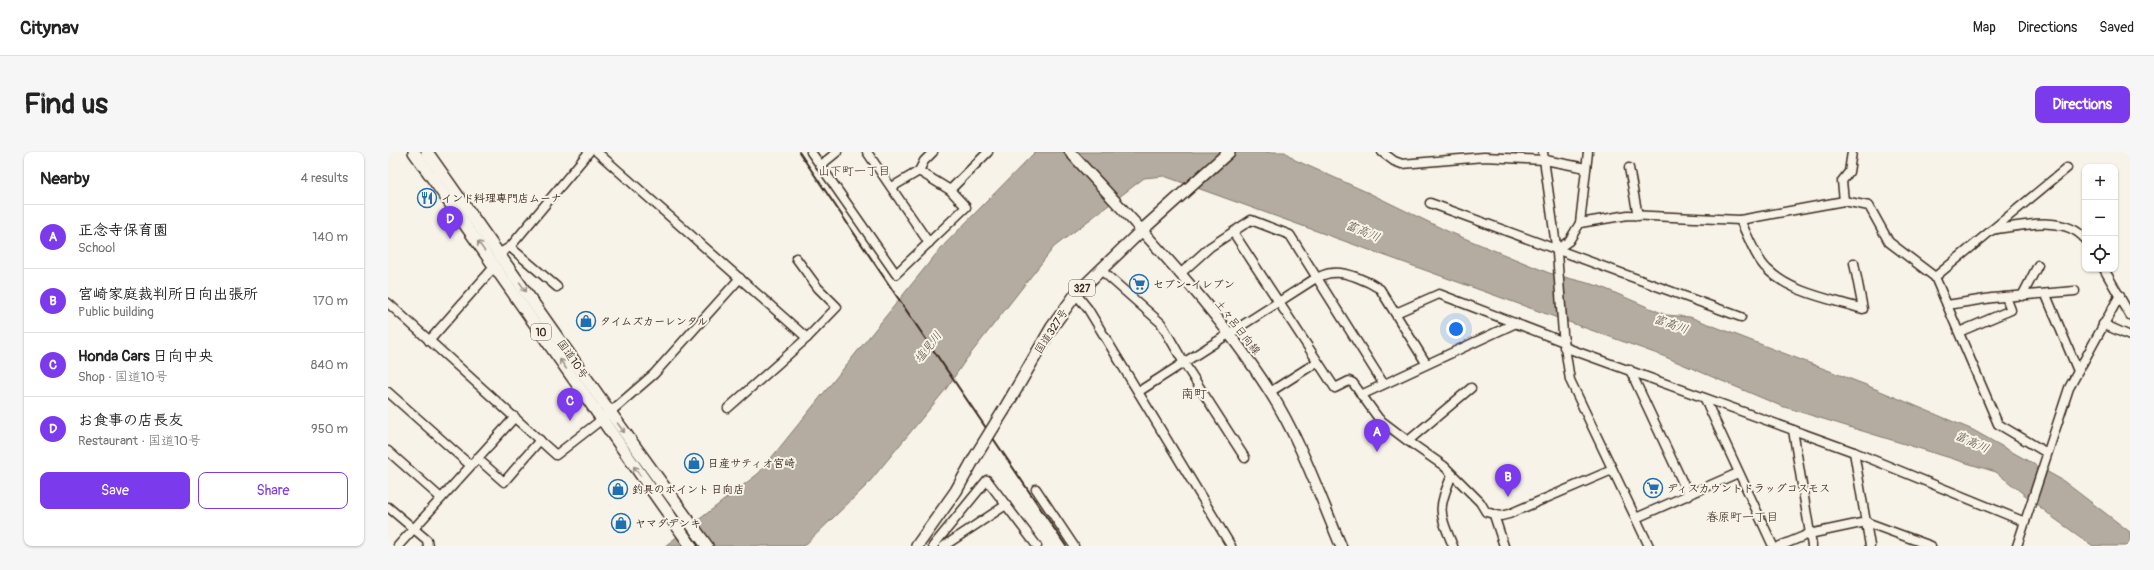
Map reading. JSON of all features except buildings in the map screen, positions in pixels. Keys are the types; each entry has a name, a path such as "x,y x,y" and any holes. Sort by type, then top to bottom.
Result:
{"highway":[{"name":"国道10号","path":"414,152 691,546"},
{"name":"国道10号","path":"427,152 500,253 610,412 707,546"},
{"name":"国道327号","path":"917,546 956,491 1052,327 1076,294 1101,270 1137,226 1187,188 1230,152"}],"main road":[{"name":"土々呂日向線","path":"1070,152 1180,274 1230,334 1270,392 1292,433 1341,546"}],"street":[{"path":"500,253 510,247 589,152"},
{"path":"597,152 807,338"},
{"path":"811,152 896,274 966,207 950,190 919,171"},
{"path":"821,166 836,152"},
{"path":"867,152 929,243"},
{"path":"892,187 919,171 924,161 933,152"},
{"path":"950,190 988,152"},
{"path":"1382,152 1394,161 1402,164 1453,156 1544,156 1586,168"},
{"path":"1557,251 1568,241 1580,223 1589,152"},
{"path":"1844,201 1842,182 1849,172 1852,152"},
{"path":"1544,156 1557,251 1564,341 1570,380 1649,546"},
{"path":"1629,168 1638,216"},
{"path":"1935,277 2067,168"},
{"path":"1580,223 1628,215 1740,220 1844,201 1869,206 1889,242 1935,277 1998,424 2047,456"},
{"path":"1430,203 1557,251 1598,263 1741,317"},
{"path":"1180,274 1210,247 1251,220 1290,235 1383,383"},
{"path":"1740,220 1766,268 1784,282 1863,309 1854,263"},
{"path":"1991,230 2053,224 2078,230 2083,236"},
{"path":"1233,232 1278,303 1336,388 1349,381 1353,383 1379,419 1408,441 1440,462 1480,502 1486,512 1494,515 1509,514 1612,470"},
{"path":"510,247 557,287"},
{"path":"728,408 807,338 837,307 818,288 796,258"},
{"path":"2022,296 2038,265"},
{"path":"429,341 495,266"},
{"path":"1101,270 1161,323 1184,363 1245,458"},
{"path":"2106,272 2130,315"},
{"path":"1138,392 1316,278 1331,273 1339,273 1372,284 1380,289 1426,363"},
{"path":"388,303 556,455 601,420 654,374 740,278"},
{"path":"1947,305 2006,297 2046,295 2075,291"},
{"path":"1076,294 1088,309 1231,546"},
{"path":"1396,313 1439,294 1564,341 1630,370 1705,399 1854,452 2026,519"},
{"path":"2046,295 2078,371"},
{"path":"2017,546 2069,388 2120,295"},
{"path":"1959,332 2011,310 2006,297"},
{"path":"1361,395 1426,363 1516,323"},
{"path":"2103,324 2130,336"},
{"path":"1270,392 1317,362"},
{"path":"1630,370 1689,496"},
{"path":"1408,441 1471,388"},
{"path":"388,392 470,465"},
{"path":"1705,399 1773,546"},
{"path":"398,546 515,417"},
{"path":"1793,430 1812,546"},
{"path":"477,458 504,482 540,440"},
{"path":"388,451 441,498"},
{"path":"1854,452 1870,546"},
{"path":"1636,518 1689,496 1738,473"},
{"path":"1452,475 1444,495 1440,511 1454,546"},
{"path":"933,546 987,480 1033,545"},
{"path":"1036,489 1074,546"},
{"path":"944,546 1006,505"},
{"path":"388,507 413,530 427,540 428,546"},
{"path":"1494,515 1504,546"},
{"path":"1780,546 1810,534 1866,522 1931,546"}],"water":[{"path":"1035,152 1285,152 1295,160 1369,193 1447,231 1549,273 1599,286 1666,315 1690,317 1866,385 1973,430 2062,480 2130,532 2130,546 2093,546 2055,519 1996,472 1781,406 1663,356 1164,176 1144,178 1054,247 965,361 946,389 866,486 804,546 665,546 759,473 941,248"}],"railway":[{"path":"799,152 1066,546"}],"place":[{"name":"インド料理専門店ムーナ","path":"427,198"},
{"name":"お食事の店長友","path":"450,239"},
{"name":"セブン-イレブン","path":"1139,284"},
{"name":"タイムズカーレンタル","path":"586,321"},
{"name":"Honda Cars 日向中央","path":"570,421"},
{"name":"正念寺保育園","path":"1377,452"},
{"name":"日産サティオ宮崎","path":"694,463"},
{"name":"ディスカウントドラッグコスモス","path":"1653,488"},
{"name":"釣具のポイント 日向店","path":"618,489"},
{"name":"宮崎家庭裁判所日向出張所","path":"1508,497"},
{"name":"ヤマダデンキ","path":"621,523"}],"district":[{"name":"山下町一丁目","path":"854,171"},
{"name":"南町","path":"1194,393"},
{"name":"春原町一丁目","path":"1742,517"}],"water label":[{"name":"富高川","path":"1363,231"},
{"name":"富高川","path":"1671,324"},
{"name":"塩見川","path":"928,347"},
{"name":"富高川","path":"1972,442"}]}
